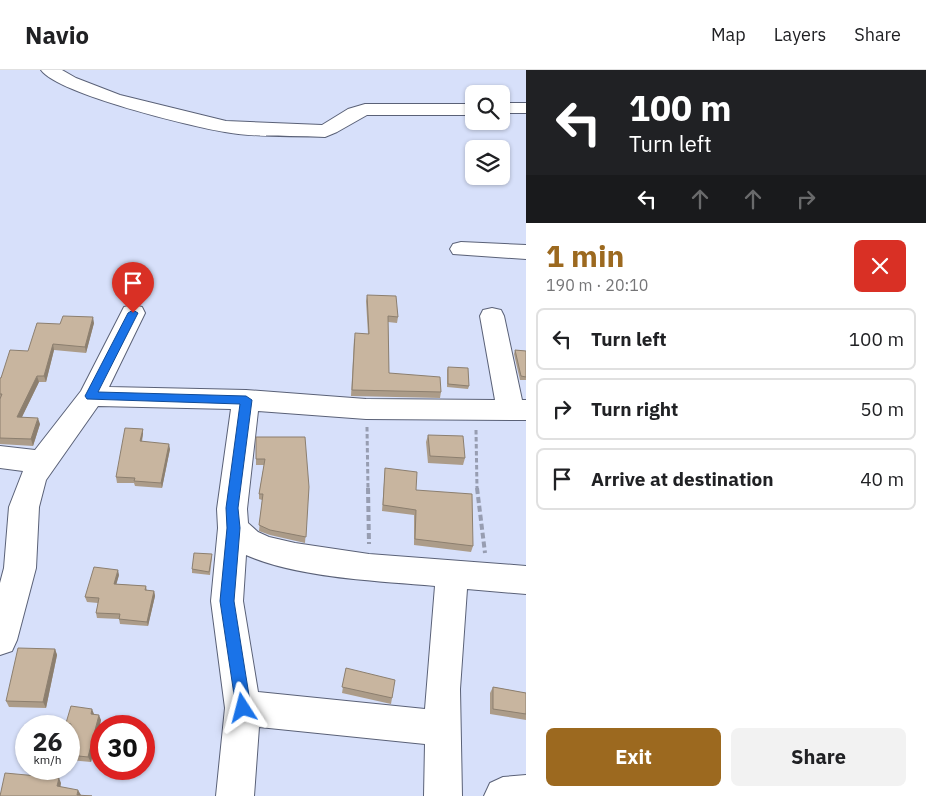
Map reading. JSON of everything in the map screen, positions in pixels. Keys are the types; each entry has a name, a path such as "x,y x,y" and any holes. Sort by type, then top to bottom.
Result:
{"street":[{"path":"50,70 70,82 114,99 226,126 325,131 335,127 353,112 365,109 465,110"},
{"path":"510,108 526,108"},
{"path":"461,249 526,252"},
{"path":"0,640 20,568 24,507 32,480 42,462 91,396 133,313"},
{"path":"91,396 246,400 366,409 518,410 492,316"},
{"path":"235,796 243,708 227,601 234,528 232,508 246,400"},
{"path":"0,457 42,462"},
{"path":"234,528 247,542 265,549 295,556 369,567 452,576 526,580"},
{"path":"443,796 443,690 452,576"},
{"path":"243,708 444,728"},
{"path":"503,796 526,794"}],"path":[{"path":"366,409 369,567"},
{"path":"476,409 477,487 488,577"}],"building":[{"path":"367,295 396,296 398,317 388,316 389,373 440,377 441,392 352,390 355,333 369,334"},
{"path":"63,316 93,317 85,347 53,344 44,376 37,376 17,417 38,418 31,439 0,438 0,399 2,394 0,394 0,378 10,350 28,351 37,323 60,324"},
{"path":"515,350 526,351 526,377 521,376"},
{"path":"448,367 468,368 469,386 448,384"},
{"path":"125,428 143,429 140,441 169,444 161,483 134,481 135,478 116,477"},
{"path":"428,435 463,436 465,458 430,456"},
{"path":"256,437 305,437 309,487 306,537 270,530 259,525 263,494 259,494 265,459 256,459"},
{"path":"385,468 417,472 416,490 472,494 473,546 415,539 416,510 383,505"},
{"path":"194,553 212,554 209,572 192,569"},
{"path":"94,567 118,570 114,584 146,586 145,590 154,591 147,622 119,619 120,614 96,613 99,598 85,597"},
{"path":"18,648 55,649 43,702 6,701"},
{"path":"346,668 395,680 392,698 342,687"},
{"path":"493,687 526,693 526,714 493,709"},
{"path":"71,706 92,709 91,714 99,715 90,715 90,749 88,757 80,756 80,715 68,715"},
{"path":"5,773 15,774 15,780 58,780 57,786 78,790 77,795 92,796 0,796"}],"route":[{"path":"133,313 91,396 246,400 232,508 234,528 227,601 243,708"}]}
